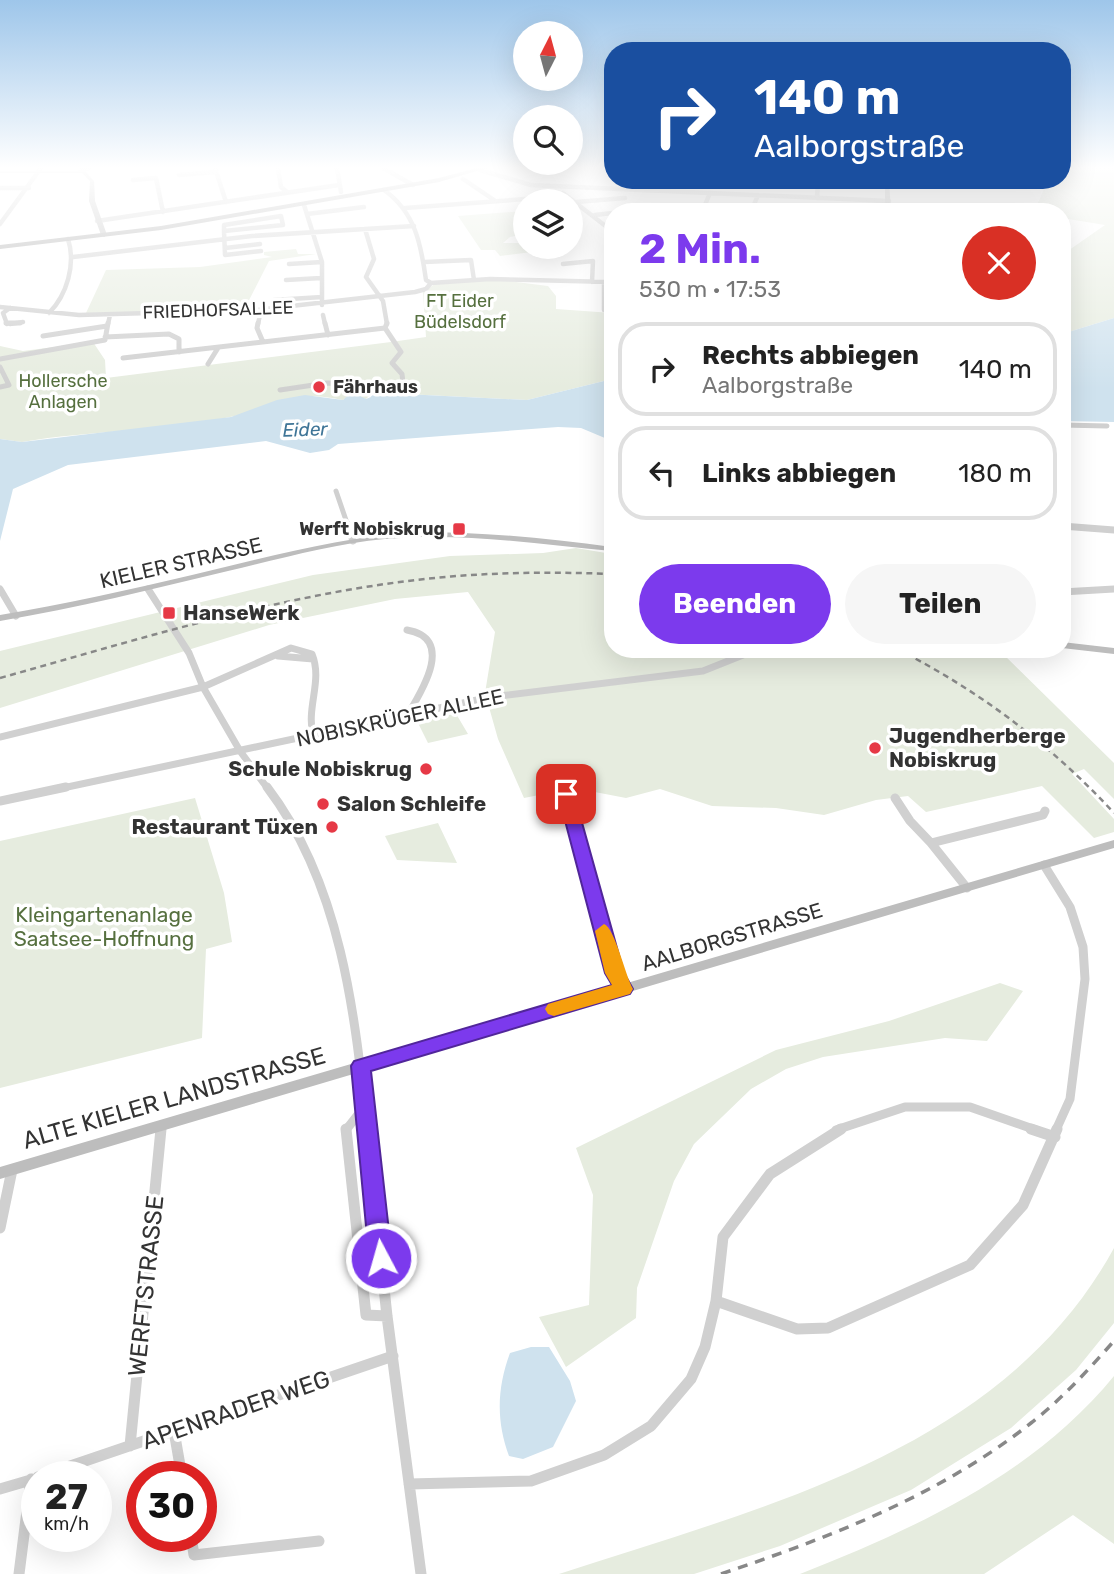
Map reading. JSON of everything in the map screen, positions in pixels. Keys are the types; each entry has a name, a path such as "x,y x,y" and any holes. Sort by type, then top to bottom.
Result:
{"main road":[{"path":"0,247 47,241"}],"street":[{"path":"49,313 55,308 73,257 69,241"},
{"path":"73,257 203,241"},
{"path":"224,241 225,256 261,251"},
{"path":"317,241 322,262 322,305"},
{"path":"369,241 374,259 366,277 373,282 387,311 388,323 385,328"},
{"path":"421,241 426,280 431,283"},
{"path":"225,248 260,244"},
{"path":"424,262 471,260 474,280"},
{"path":"563,264 578,260 593,261 592,282"},
{"path":"289,264 322,262"},
{"path":"286,280 321,278"},
{"name":"FRIEDHOFSALLEE","path":"0,307 49,313 110,315 261,310 380,297 422,290 431,283 474,280 604,282"},
{"path":"604,282 604,310"},
{"path":"274,300 322,297"},
{"path":"10,308 4,313 7,325 23,322"},
{"path":"261,310 257,328 263,342"},
{"path":"0,359 95,344 105,340 110,315"},
{"path":"323,315 328,335"},
{"path":"36,339 43,335 107,326"},
{"path":"123,358 385,328"},
{"path":"385,328 391,342 401,352 392,363 402,374 403,383"},
{"path":"105,337 169,334 178,339 179,352"},
{"path":"208,364 218,352 218,348"},
{"path":"0,367 5,372 9,385 0,387"},
{"path":"280,390 327,383 413,384"},
{"path":"1071,425 1107,425"},
{"path":"336,491 354,541"},
{"path":"1071,527 1114,530"},
{"name":"KIELER STRASSE","path":"0,618 148,589 354,541 390,537 497,537 604,548"},
{"path":"0,589 16,616"},
{"path":"148,589 189,653 203,687 240,751 271,792 315,871 343,953 352,994 387,1316 421,1574"},
{"path":"1071,591 1114,589"},
{"path":"407,630 420,631 427,636 432,663 422,694 408,714"},
{"path":"1071,646 1114,651"},
{"path":"0,737 203,687 272,657 295,655 313,659 318,668 310,723 313,735"},
{"name":"NOBISKRÜGER ALLEE","path":"0,801 491,697 703,671 736,658"},
{"path":"895,798 909,821 931,843 967,888"},
{"path":"570,811 615,973 623,989"},
{"path":"931,843 1043,816 1045,811"},
{"name":"AALBORGSTRASSE","path":"361,1066 1114,844"},
{"path":"716,1301 797,1329 828,1328 970,1265 1023,1205 1070,1099 1085,979 1083,947 1070,907 1044,865"},
{"name":"ALTE KIELER LANDSTRASSE","path":"6,1171 361,1066"},
{"path":"364,1107 346,1128 364,1303 366,1315 387,1316"},
{"path":"410,1484 531,1481 604,1455 651,1426 691,1379 705,1347 716,1301 723,1237 770,1174 834,1131 905,1107 970,1107 1055,1136"},
{"name":"WERFTSTRASSE","path":"130,1446 161,1125"},
{"path":"0,1228 6,1171"},
{"name":"APENRADER WEG","path":"85,1461 393,1356"},
{"path":"174,1431 179,1461"},
{"name":"APENRADER WEG","path":"0,1489 21,1482"},
{"path":"194,1552 194,1555 319,1541"},
{"path":"19,1574 23,1552"}],"green space":[{"path":"475,241 513,243 513,254 500,256 495,250 481,250"},
{"path":"1081,241 1114,241 1114,318 1071,331 1071,249"},
{"path":"296,249 298,254 316,254 269,261 244,310 86,313 106,270 200,267 272,257 264,255 264,252"},
{"name":"Hollersche Anlagen","path":"499,280 548,286 556,296 556,309 604,312 604,381 527,400 386,393 371,394 366,399 350,395 343,400 296,397 230,417 179,426 22,442 0,439 0,346 23,351 93,342 105,360 106,378 391,342 426,337 423,292 435,284"},
{"path":"576,548 604,553 604,658 1007,658 1114,763 1114,799 1084,769 1072,774 1114,819 1114,832 1094,838 1042,786 926,812 908,796 876,800 824,815 776,808 712,806 660,789 626,798 574,788 524,798 498,739 485,693 495,632 468,592 395,599 269,625 0,708 0,651 313,575 450,556 543,553"},
{"path":"455,712 468,734 428,743 417,721"},
{"name":"Kleingartenanlage Saatsee-Hoffnung","path":"195,798 224,893 232,942 206,949 202,1038 0,1088 0,841"},
{"path":"438,823 457,863 397,860 385,836"},
{"path":"1000,983 1023,991 987,1041 945,1038 823,1057 786,1069 751,1089 694,1144 674,1181 637,1288 636,1318 566,1367 539,1317 589,1305 593,1195 576,1148 776,1050 889,1021"},
{"path":"1114,1248 1114,1323 1076,1370 1011,1428 911,1490 780,1546 694,1574 559,1574 795,1495 871,1462 943,1423 1009,1375 1067,1318"},
{"path":"1114,1376 1114,1544 1073,1515 984,1574 800,1574 887,1538 970,1495 1010,1470 1082,1411"}],"water":[{"path":"1114,318 1114,422 1071,421 1071,331"},
{"name":"Eider","path":"604,381 604,438 581,428 558,427 338,444 329,450 310,453 266,441 68,465 13,489 0,541 0,439 22,442 231,417 277,400 305,395 343,400 352,392 366,399 371,397 370,394 385,393 527,400"},
{"path":"531,1347 549,1347 570,1381 576,1401 553,1447 523,1459 509,1456 502,1430 500,1404 510,1353"}],"railway":[{"path":"0,678 170,630 341,591 457,576 604,574"},
{"path":"914,658 986,701 1013,721 1040,742 1114,813"},
{"path":"721,1574 843,1529 959,1472 996,1449 1042,1414 1114,1341"}],"slow traffic":[{"path":"554,1009 623,989 615,973 604,931"}],"place":[{"name":"Fährhaus","path":"319,387"},
{"name":"Werft Nobiskrug","path":"459,529"},
{"name":"HanseWerk","path":"169,613"},
{"name":"Jugendherberge Nobiskrug","path":"875,748"},
{"name":"Schule Nobiskrug","path":"426,769"},
{"name":"Salon Schleife","path":"323,804"},
{"name":"Restaurant Tüxen","path":"332,827"}],"route":[{"path":"381,1258 361,1066 623,989 615,973 566,794"}],"park label":[{"name":"FT Eider Büdelsdorf","path":"460,311"}]}
